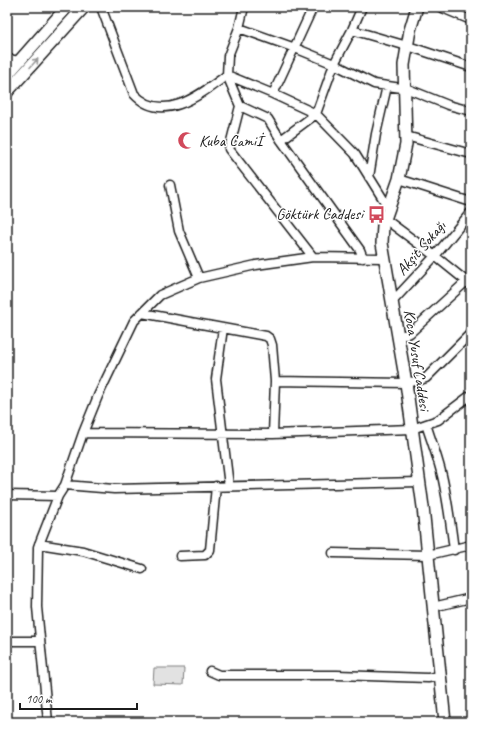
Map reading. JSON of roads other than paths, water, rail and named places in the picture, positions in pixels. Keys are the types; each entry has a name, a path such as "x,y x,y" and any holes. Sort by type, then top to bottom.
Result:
{"street":[{"path":"7,75 67,7"},
{"path":"7,92 84,7"},
{"path":"101,7 134,94 146,104 156,107 175,106 202,94 227,75"},
{"path":"244,7 239,28 228,56 227,75 240,106 229,149 313,257"},
{"path":"273,94 313,7"},
{"path":"281,140 316,114 334,64 362,7"},
{"name":"Koca Yusuf Caddesi","path":"416,7 410,30 404,65 406,144 399,179 385,219 382,243 406,383 423,507 445,722"},
{"path":"440,7 471,20"},
{"path":"239,28 334,64 374,84 405,89 471,111"},
{"path":"352,30 471,67"},
{"path":"7,59 20,61"},
{"path":"227,75 316,114 355,154 388,207"},
{"path":"369,177 376,134 388,86"},
{"path":"240,106 268,119 281,140 360,250 363,258"},
{"path":"406,136 471,154"},
{"path":"399,179 471,202"},
{"path":"170,185 179,231 199,278"},
{"name":"Akşit Sokağı","path":"392,302 435,256 471,212"},
{"path":"385,219 470,281 410,333 398,337"},
{"path":"48,722 37,607 38,547 58,496 65,486 83,433 98,396 134,321 160,295 199,278 256,265 313,257 384,258"},
{"path":"142,313 270,338 275,381 273,434"},
{"path":"223,328 216,379 229,486"},
{"path":"275,381 406,383 420,380 426,378 471,333"},
{"path":"83,433 273,434 412,429 438,420 471,395"},
{"path":"426,424 443,478 454,550"},
{"path":"65,486 114,489 419,482"},
{"path":"180,556 205,555 210,550 216,486"},
{"path":"7,495 58,496"},
{"path":"39,544 83,551 142,569"},
{"path":"333,553 428,555 471,545"},
{"path":"433,607 471,598"},
{"path":"7,642 40,641"},
{"path":"210,671 219,675 337,675 428,678 440,676"}],"place":[{"name":"Kuba Camiİ","path":"186,141"},
{"name":"Göktürk Caddesi","path":"376,214"}]}
